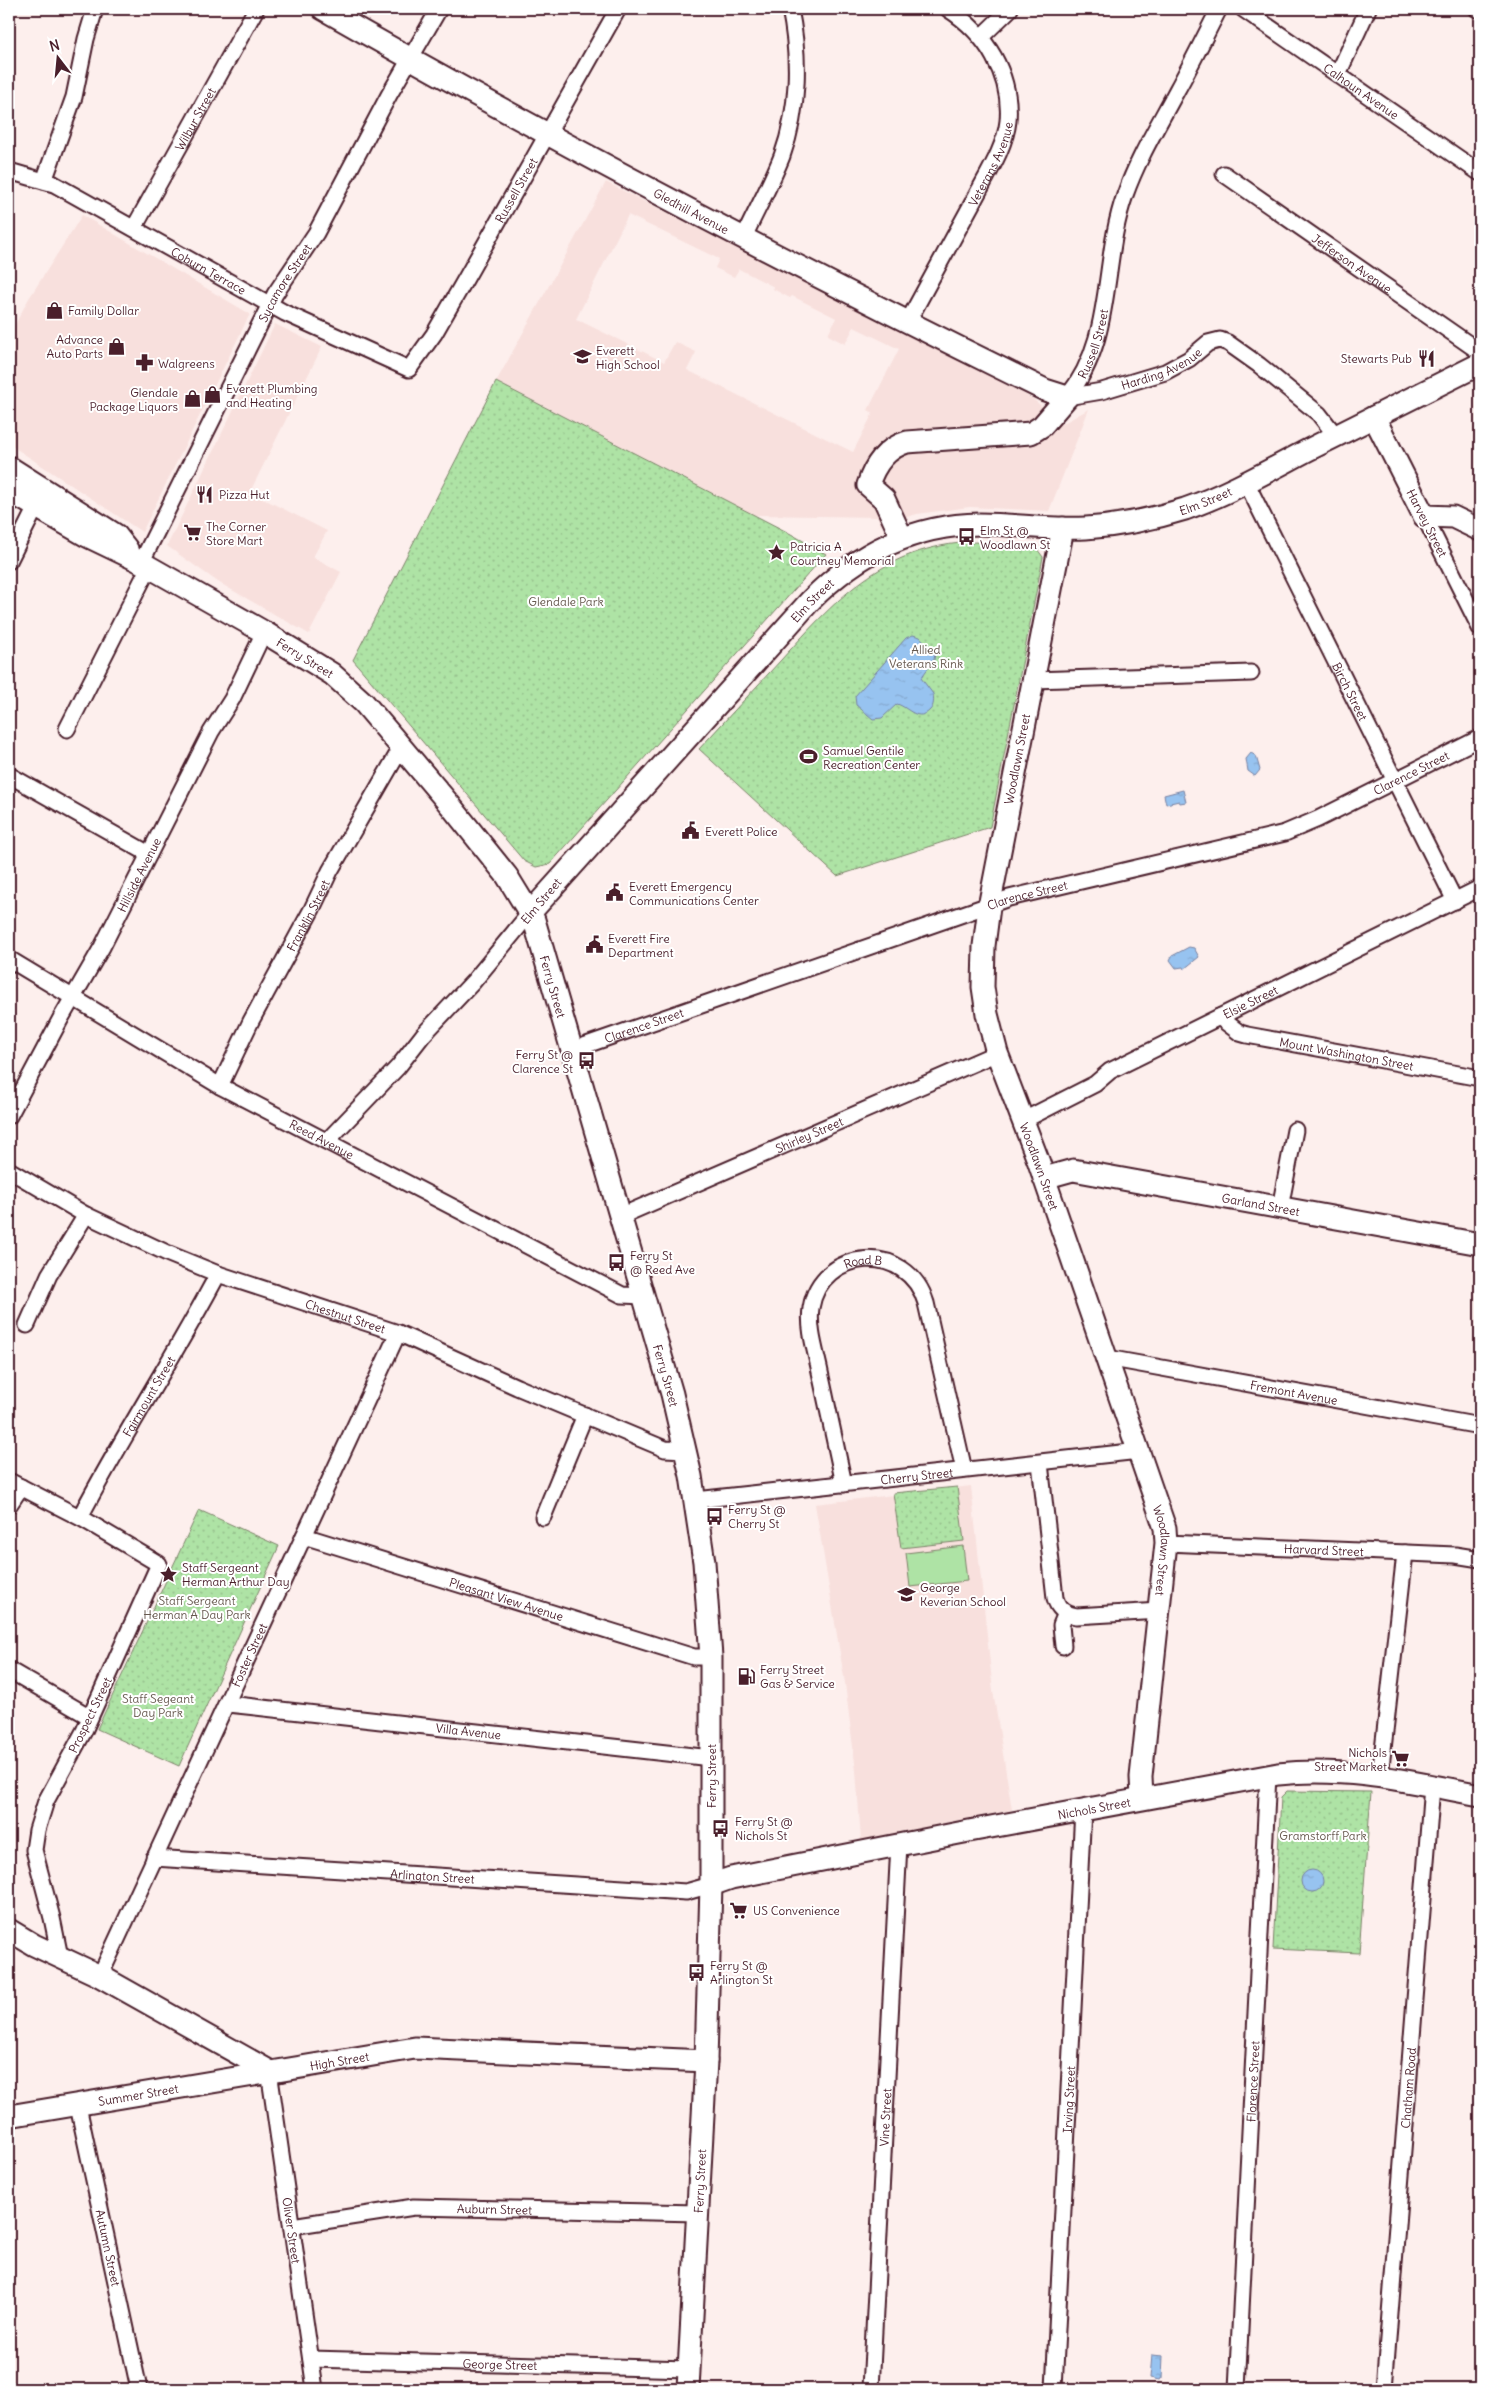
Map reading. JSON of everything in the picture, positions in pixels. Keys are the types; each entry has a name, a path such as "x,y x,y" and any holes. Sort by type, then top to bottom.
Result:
{"street":[{"path":"44,181 74,97 86,39 95,9"},
{"name":"Wilbur Street","path":"134,228 256,9"},
{"name":"Gledhill Avenue","path":"322,9 547,134 685,206 743,239 907,323 1049,392 1067,397"},
{"name":"Sycamore Street","path":"67,729 143,564 270,305 316,233 438,9"},
{"name":"Russell Street","path":"410,370 461,288 618,9"},
{"path":"743,239 781,157 792,120 797,84 795,43 790,9"},
{"name":"Veterans Avenue","path":"907,323 985,179 1000,148 1008,122 1003,77 995,58 981,37 963,18 948,9"},
{"path":"981,37 1010,9"},
{"name":"Russell Street","path":"902,538 884,499 868,485 888,451 906,442 1031,434 1042,426 1082,377 1100,332 1112,245 1125,194 1140,160 1219,9"},
{"name":"Calhoun Avenue","path":"1243,9 1480,173"},
{"path":"1338,74 1368,9"},
{"name":"Coburn Terrace","path":"9,171 54,184 270,305 331,336 410,370"},
{"name":"Jefferson Avenue","path":"1224,174 1480,352"},
{"name":"Harding Avenue","path":"1067,397 1110,388 1165,372 1189,359 1208,342 1220,340 1228,343 1259,365 1319,414 1336,436"},
{"name":"Elm Street","path":"327,1141 398,1068 423,1035 473,982 530,913 833,578 862,558 902,538 929,530 963,525 1063,528 1112,526 1153,518 1201,503 1480,364"},
{"name":"Harvey Street","path":"1374,417 1480,628"},
{"name":"Ferry Street","path":"9,467 85,535 143,564 264,632 324,667 344,684 364,703 507,876 530,913 548,965 621,1216 686,1450 696,1500 704,1562 711,1657 711,1885 706,2061 688,2379"},
{"name":"Birch Street","path":"1246,482 1455,901"},
{"name":"Ferry Street","path":"9,491 41,497"},
{"path":"9,561 41,497"},
{"path":"1424,516 1453,517 1480,530"},
{"name":"Woodlawn Street","path":"1063,528 989,906 983,975 987,1014 997,1054 1044,1178 1163,1519 1166,1543 1142,1777 1142,1798"},
{"name":"Hillside Avenue","path":"9,1116 61,1018 102,947 210,732 232,699 264,632"},
{"path":"1033,680 1251,673"},
{"name":"Clarence Street","path":"572,1050 1012,897 1270,838 1303,826 1480,738"},
{"name":"Franklin Street","path":"220,1086 330,871 401,748"},
{"path":"9,775 149,854"},
{"name":"Elsie Street","path":"1022,1121 1095,1084 1110,1071 1480,888"},
{"name":"Reed Avenue","path":"9,959 220,1086 622,1295 644,1296"},
{"name":"Mount Washington Street","path":"1219,1017 1238,1032 1247,1035 1480,1078"},
{"name":"Shirley Street","path":"621,1216 997,1054"},
{"path":"1280,1208 1295,1130"},
{"name":"Chestnut Street","path":"9,1170 86,1215 169,1254 218,1274 398,1333 585,1416 665,1449 686,1450"},
{"name":"Garland Street","path":"1044,1178 1073,1170 1480,1244"},
{"path":"27,1325 49,1275 86,1215"},
{"name":"Road B","path":"844,1484 813,1336 811,1310 815,1295 825,1279 847,1264 865,1259 884,1260 901,1267 911,1274 920,1287 926,1304 964,1470"},
{"name":"Fairmount Street","path":"80,1518 116,1449 154,1390 218,1274"},
{"name":"Foster Street","path":"100,1976 228,1704 398,1333"},
{"name":"Fremont Avenue","path":"1106,1358 1480,1426"},
{"path":"543,1517 585,1416"},
{"name":"Cherry Street","path":"696,1500 1139,1451"},
{"path":"1040,1462 1055,1598 1058,1606 1066,1613 1076,1616 1160,1611"},
{"path":"9,1505 15,1484"},
{"name":"Prospect Street","path":"15,1484 80,1518 160,1564 90,1717 46,1801 37,1830 34,1850 52,1918 60,1958"},
{"name":"Pleasant View Avenue","path":"304,1536 694,1657 711,1657"},
{"name":"Harvard Street","path":"1166,1543 1455,1555 1480,1559"},
{"path":"1380,1776 1405,1553"},
{"path":"1063,1646 1061,1625 1066,1613"},
{"path":"9,1670 90,1717"},
{"name":"Villa Avenue","path":"228,1704 711,1758"},
{"name":"Nichols Street","path":"711,1885 731,1878 899,1844 1268,1775 1326,1770 1380,1776 1480,1795"},
{"name":"Florence Street","path":"1238,2389 1268,1775"},
{"name":"Chatham Road","path":"1384,2389 1432,1786"},
{"name":"Irving Street","path":"1054,2389 1083,1809"},
{"name":"Vine Street","path":"871,2389 899,1844"},
{"name":"Arlington Street","path":"154,1858 686,1892 711,1885"},
{"path":"9,1930 34,1946 100,1976 269,2071"},
{"name":"High Street","path":"269,2071 416,2048 706,2061"},
{"name":"Summer Street","path":"9,2116 78,2106 269,2071"},
{"name":"Oliver Street","path":"269,2071 315,2389"},
{"name":"Autumn Street","path":"78,2106 138,2389"},
{"name":"Auburn Street","path":"292,2226 414,2207 698,2213"},
{"name":"George Street","path":"311,2359 688,2379"}],"shaded area":[{"name":"Everett High School","path":"606,182 995,378 1033,399 1062,424 1089,409 1049,511 970,507 917,514 880,525 878,517 754,515 496,382","holes":["628,215 719,259 715,268 734,277 739,269 774,287 773,289 790,298 792,296 836,318 828,335 845,344 854,327 899,349 868,410 873,413 853,452 687,370 696,352 675,342 664,362 576,319"]},
{"path":"82,215 250,314 142,532 9,444 9,336 28,300"},
{"path":"275,324 322,347 250,492 327,531 313,557 341,572 309,634 218,582 167,546"},
{"name":"George Keverian School","path":"971,1486 993,1691 1012,1810 861,1840 856,1771 845,1683 815,1504"}],"green space":[{"name":"Glendale Park","path":"496,382 791,534 826,554 550,864 536,867 524,861 353,660"},
{"name":"Allied Veterans Rink","path":"983,542 1034,545 1043,557 990,827 837,876 699,749 824,614 868,577 893,562 920,551 949,544"},
{"path":"957,1487 964,1541 901,1548 893,1493"},
{"name":"Staff Segeant Day Park","path":"199,1510 279,1546 179,1766 97,1729"},
{"path":"963,1546 967,1581 910,1587 906,1553"},
{"name":"Gramstorff Park","path":"1287,1791 1371,1792 1359,1953 1273,1949 1281,1797"}],"water":[{"path":"913,635 920,637 935,653 934,660 921,678 933,694 934,701 932,707 926,714 917,715 897,704 882,718 873,719 856,705 855,696 906,638"},
{"path":"1251,753 1256,756 1260,770 1255,776 1248,771 1246,759"},
{"path":"1183,790 1186,802 1180,803 1179,801 1166,804 1164,795"},
{"path":"1189,947 1194,948 1199,957 1184,969 1183,967 1176,968 1170,960 1172,956"},
{"path":"1312,1870 1320,1873 1323,1881 1320,1889 1312,1892 1304,1889 1301,1881 1304,1873"},
{"path":"1152,2355 1163,2356 1162,2378 1159,2380 1150,2378"}],"place":[{"name":"Family Dollar","path":"54,310"},
{"name":"Advance Auto Parts","path":"117,346"},
{"name":"Everett High School","path":"582,357"},
{"name":"Stewarts Pub","path":"1426,358"},
{"name":"Walgreens","path":"144,363"},
{"name":"Everett Plumbing and Heating","path":"212,395"},
{"name":"Glendale Package Liquors","path":"192,399"},
{"name":"Pizza Hut","path":"205,494"},
{"name":"The Corner Store Mart","path":"192,533"},
{"name":"Elm St @ Woodlawn St","path":"966,537"},
{"name":"Patricia A Courtney Memorial","path":"776,553"},
{"name":"Samuel Gentile Recreation Center","path":"809,757"},
{"name":"Everett Police","path":"691,831"},
{"name":"Everett Emergency Communications Center","path":"615,893"},
{"name":"Everett Fire Department","path":"594,945"},
{"name":"Ferry St @ Clarence St","path":"587,1061"},
{"name":"Ferry St @ Reed Ave","path":"616,1262"},
{"name":"Ferry St @ Cherry St","path":"714,1516"},
{"name":"Staff Sergeant Herman Arthur Day","path":"168,1574"},
{"name":"George Keverian School","path":"906,1594"},
{"name":"Ferry Street Gas & Service","path":"746,1676"},
{"name":"Nichols Street Market","path":"1401,1759"},
{"name":"Ferry St @ Nichols St","path":"721,1828"},
{"name":"US Convenience","path":"739,1910"},
{"name":"Ferry St @ Arlington St","path":"696,1972"}],"park label":[{"name":"Staff Sergeant Herman A Day Park","path":"197,1607"}]}
